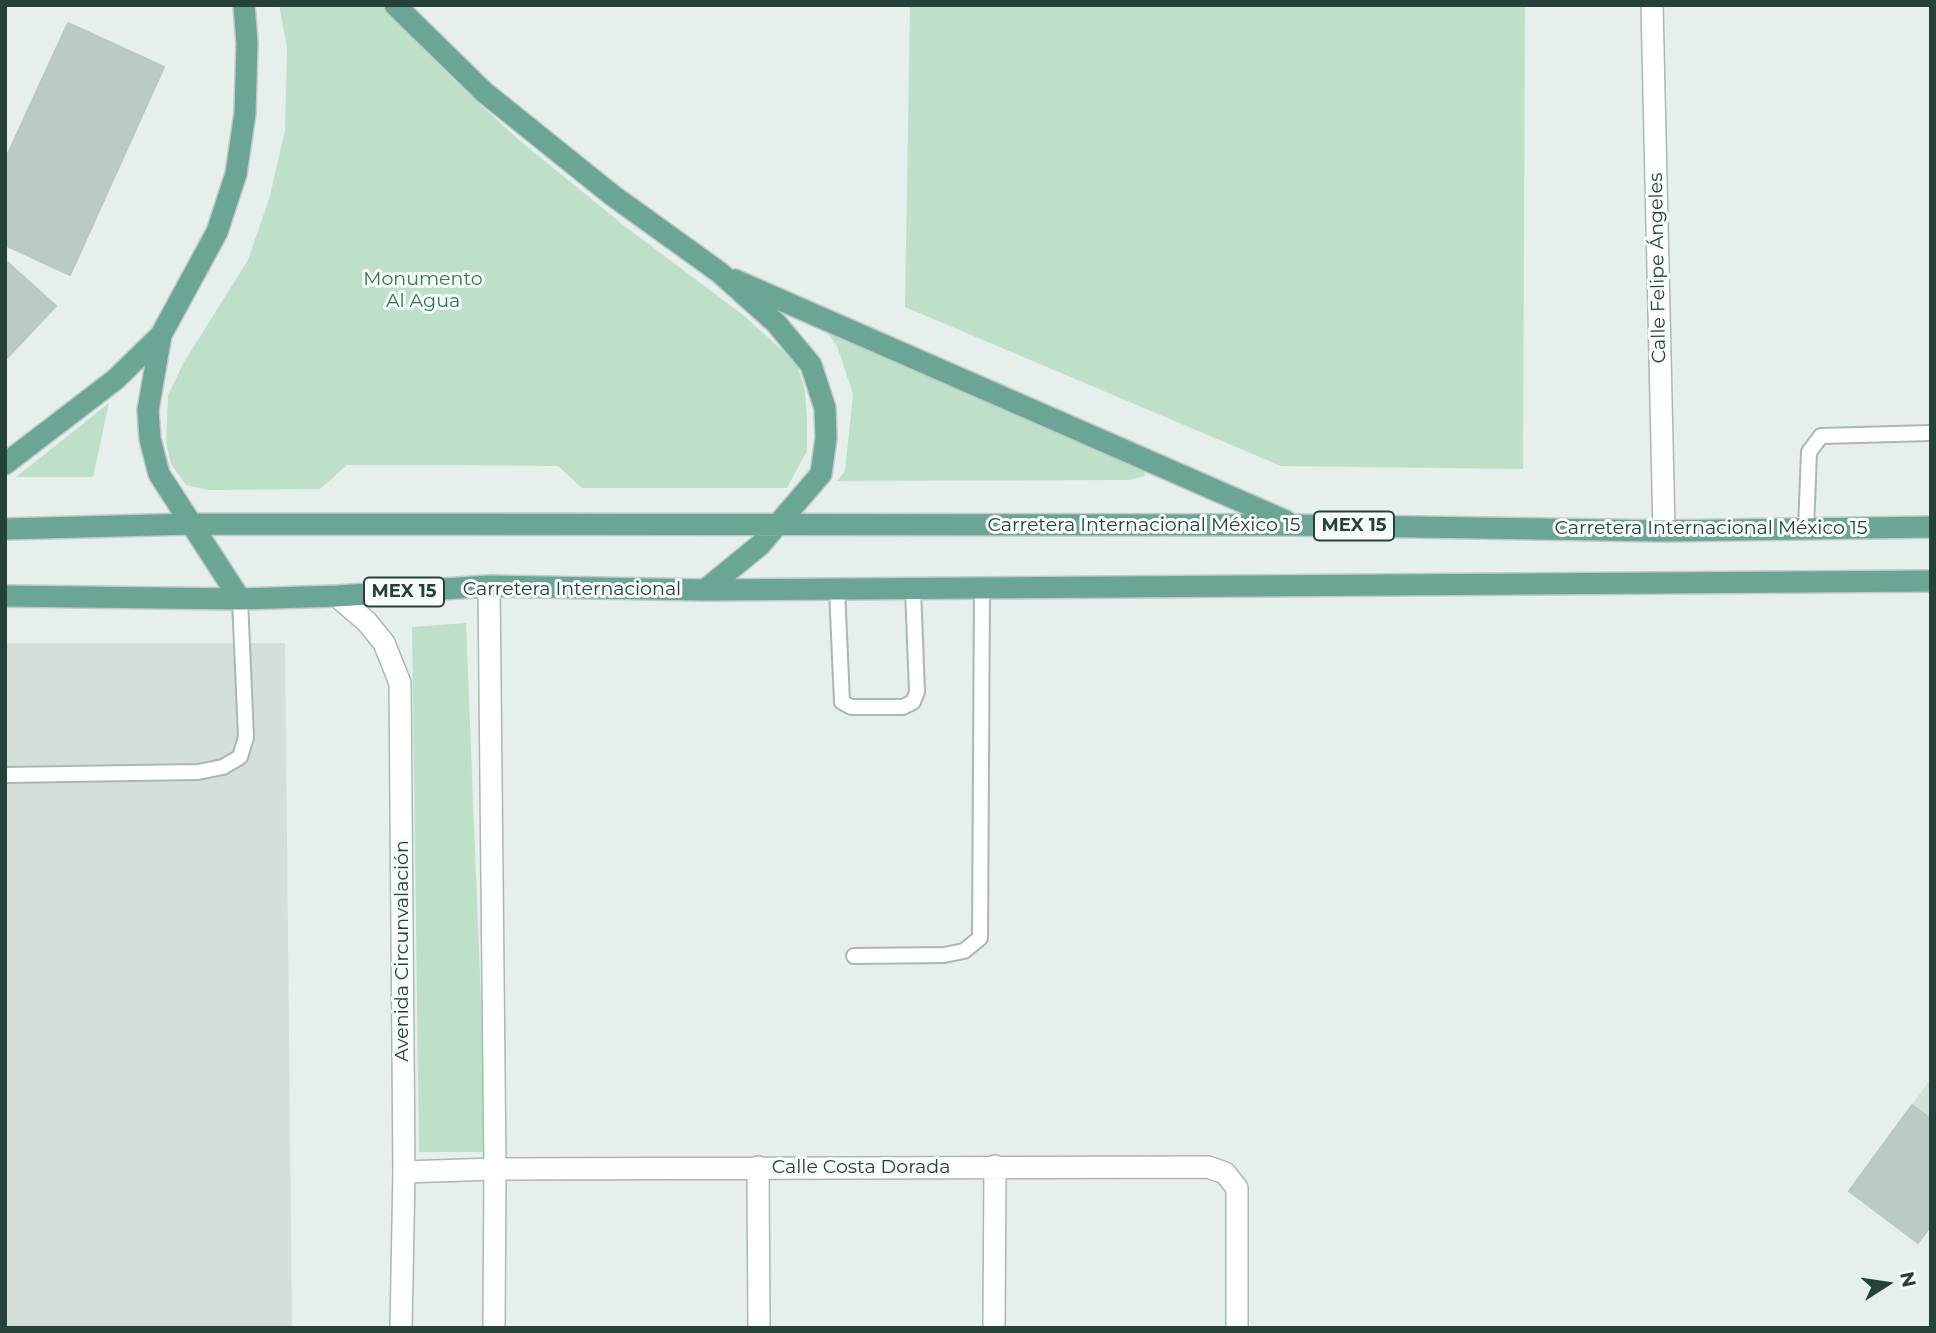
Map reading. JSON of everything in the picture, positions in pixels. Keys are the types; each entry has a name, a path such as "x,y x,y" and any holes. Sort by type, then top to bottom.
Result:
{"main road":[{"path":"5,464 116,379 161,335 217,232 236,174 245,113 247,43 244,5"},
{"path":"395,5 484,92 612,195 719,272 776,324 811,365 825,408 827,438 821,474 760,545 705,590"},
{"path":"719,272 1294,525"},
{"path":"161,335 148,410 149,439 159,474 240,599"},
{"name":"MEX 15","path":"5,529 191,524 778,524"},
{"name":"Carretera Internacional México 15","path":"778,524 1294,525 1664,531 1931,527"},
{"name":"MEX 15","path":"837,589 1931,581"},
{"name":"Carretera Internacional","path":"5,596 240,599 489,586 705,590 837,589"}],"street":[{"name":"Calle Felipe Ángeles","path":"1652,5 1664,531"},
{"path":"489,586 494,1328"},
{"name":"Avenida Circunvalación","path":"337,596 367,622 384,643 400,683 404,1172 401,1328"},
{"path":"994,1328 995,1166"},
{"path":"758,1167 759,1328"},
{"name":"Calle Costa Dorada","path":"404,1172 495,1168 1208,1167 1225,1173 1237,1188 1237,1328"}],"lane":[{"path":"1806,529 1809,452 1821,436 1931,433"},
{"path":"854,956 944,955 964,951 980,938 982,588"},
{"path":"837,589 842,702 850,706 903,707 913,702 917,692 913,589"},
{"path":"5,775 198,772 223,767 240,757 246,737 240,599"}],"shaded area":[{"path":"5,643 285,643 292,1328 5,1328"},
{"path":"1931,1078 1931,1119 1912,1105"}],"green space":[{"name":"Monumento Al Agua","path":"279,5 380,5 456,82 519,140 622,224 743,315 790,357 798,368 805,390 807,451 787,488 582,488 558,466 442,465 347,465 320,489 208,490 186,485 171,464 166,442 168,395 184,362 248,260 270,196 285,130 287,47"},
{"path":"910,5 1525,5 1523,469 1281,466 905,307"},
{"path":"822,326 1144,467 1145,476 1128,480 837,481 845,471 853,394 837,346"},
{"path":"109,403 93,477 16,477"},
{"path":"466,623 487,1152 419,1152 412,627"}],"building":[{"path":"68,23 164,67 70,275 5,245 5,160"},
{"path":"5,260 56,306 5,360"},
{"path":"1912,1105 1931,1119 1931,1226 1918,1243 1849,1191"}]}
